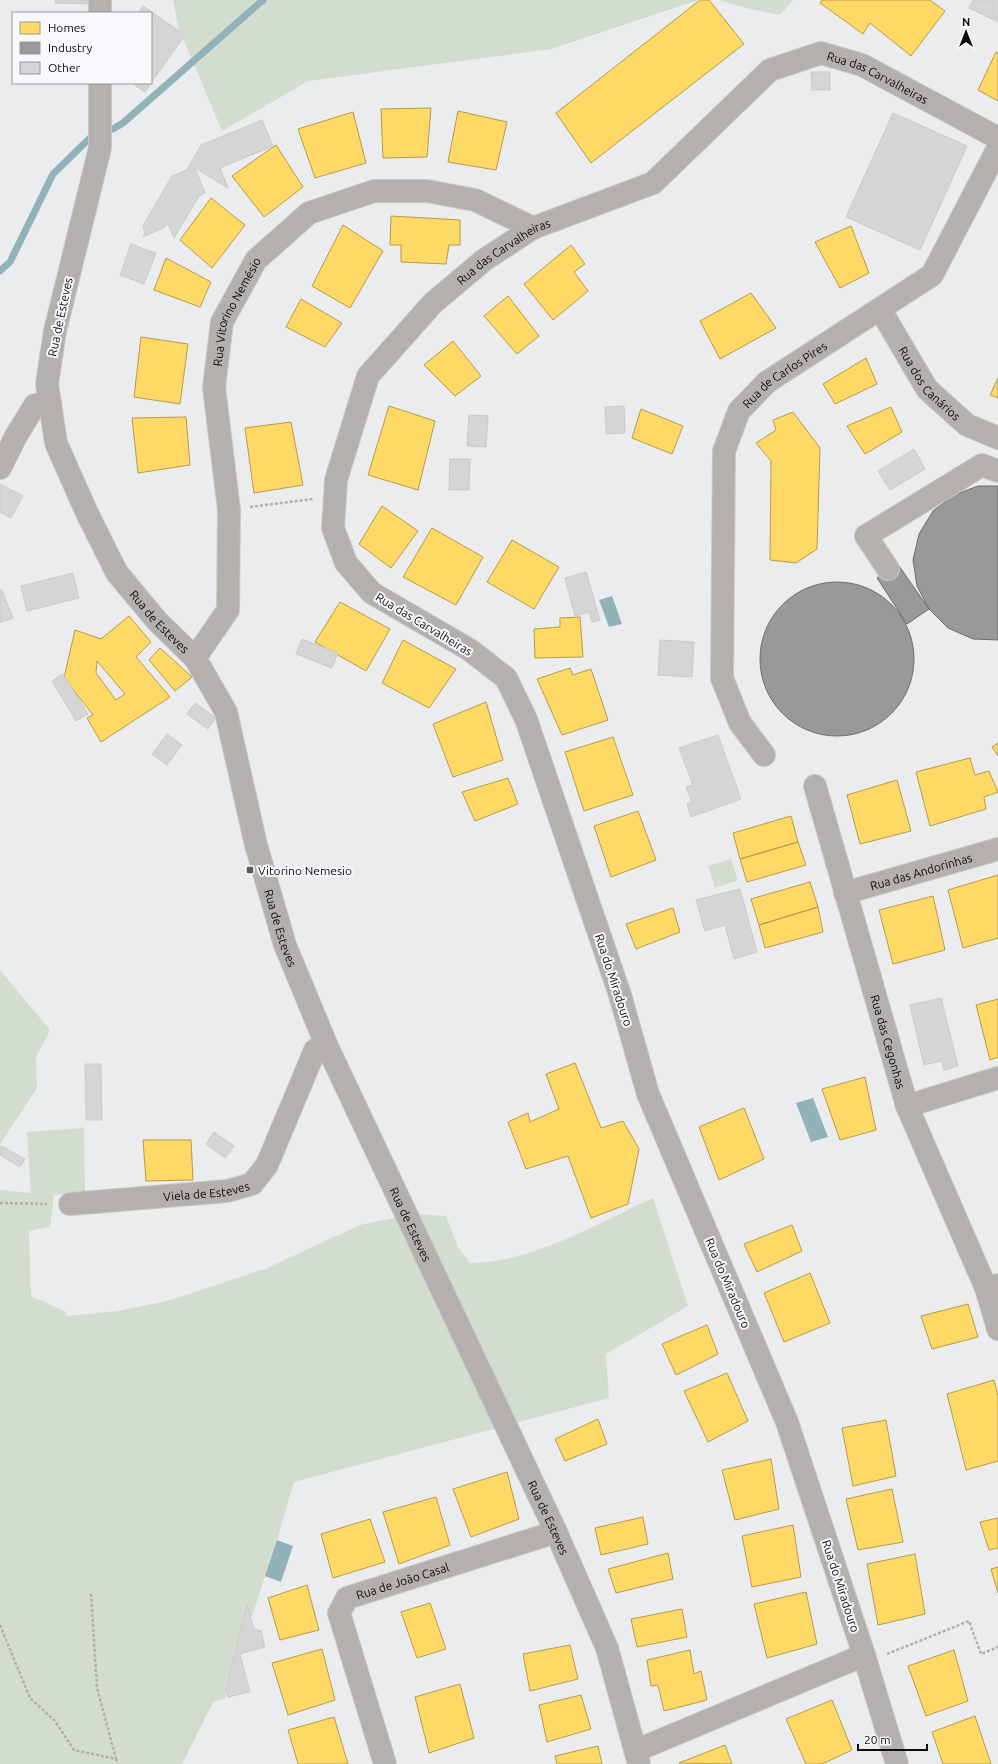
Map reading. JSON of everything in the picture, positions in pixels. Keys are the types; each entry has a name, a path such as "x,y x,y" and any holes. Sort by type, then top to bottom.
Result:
{"street":[{"path":"100,0 100,12"},
{"name":"Rua das Carvalheiras","path":"506,678 470,650 372,593 346,563 333,528 336,480 368,376 433,303 484,260 533,228 653,183 770,70 821,53 862,65 998,138"},
{"name":"Rua de Esteves","path":"100,84 100,148 55,331 47,384 56,443 87,513 117,573 157,621 195,658 226,712 256,845 285,945 326,1044 556,1532 607,1648 637,1757"},
{"name":"Rua de Carlos Pires","path":"764,755 740,723 722,678 724,451 739,411 767,382 932,275 998,148"},
{"name":"Rua Vitorino Nemésio","path":"195,658 228,610 229,510 214,387 222,322 256,260 309,213 374,191 427,191 475,200 533,228"},
{"name":"Rua dos Canários","path":"880,309 927,389 967,425 998,438"},
{"path":"0,468 16,436 35,405 50,404"},
{"path":"888,569 866,536 982,465 998,472"},
{"name":"Rua do Miradouro","path":"506,678 526,719 620,995 648,1094 787,1422 865,1658 897,1764"},
{"name":"Rua das Cegonhas","path":"815,786 907,1106 992,1286 998,1329"},
{"name":"Rua das Andorinhas","path":"845,894 998,849"},
{"name":"Viela de Esteves","path":"70,1204 227,1191 252,1184 267,1165 315,1050 326,1044"},
{"path":"907,1106 998,1078"},
{"name":"Rua de João Casal","path":"385,1764 339,1613 347,1598 556,1532"},
{"path":"637,1757 865,1658"}],"path":[{"path":"242,508 320,498"},
{"path":"0,1203 70,1204"},
{"path":"91,1594 97,1688 117,1764"},
{"path":"865,1658 969,1621 980,1654 998,1647"},
{"path":"0,1625 30,1698 55,1721 74,1750 116,1759"}],"green space":[{"path":"173,0 698,0 551,49 308,81 222,131 179,29"},
{"path":"720,0 793,0 780,15 737,6"},
{"path":"731,859 738,880 715,888 708,866"},
{"path":"0,970 50,1030 36,1057 37,1088 0,1144"},
{"path":"84,1128 85,1192 54,1195 50,1227 29,1231 31,1296 66,1312 67,1316 118,1311 167,1301 265,1269 360,1225 413,1214 446,1216 458,1247 470,1263 493,1261 540,1249 587,1230 653,1198 688,1306 606,1354 609,1398 294,1482 277,1540 225,1698 213,1702 182,1764 0,1764 0,1190 31,1193 27,1132"}],"water":[{"path":"612,596 622,624 609,627 599,600"},
{"path":"813,1098 828,1137 811,1142 796,1103"},
{"path":"277,1540 293,1546 281,1582 265,1576"}],"building: Homes":[{"path":"700,0 709,0 744,44 591,163 556,113"},
{"path":"822,0 930,0 945,11 911,56 870,23 863,34 820,3"},
{"path":"996,52 998,53 998,101 978,90"},
{"path":"431,108 427,157 383,158 381,109"},
{"path":"458,111 507,122 496,170 448,162"},
{"path":"353,112 366,163 315,178 298,129"},
{"path":"276,145 303,187 264,217 232,176"},
{"path":"211,198 245,225 212,268 180,240"},
{"path":"391,216 460,220 460,245 449,245 446,264 401,262 401,245 390,245"},
{"path":"343,225 383,251 350,308 312,286"},
{"path":"851,226 869,273 840,288 815,242"},
{"path":"571,245 585,264 574,272 588,291 553,320 524,284"},
{"path":"166,258 211,282 200,307 154,290"},
{"path":"751,293 776,328 720,359 700,321"},
{"path":"508,296 539,336 517,354 484,316"},
{"path":"301,299 342,323 325,347 286,327"},
{"path":"141,337 188,344 180,404 134,397"},
{"path":"453,341 481,376 455,396 424,365"},
{"path":"866,358 877,384 835,404 823,384"},
{"path":"998,378 998,398 990,395"},
{"path":"389,406 435,421 418,490 368,475"},
{"path":"891,407 902,432 865,454 847,426"},
{"path":"641,409 683,426 672,454 632,438"},
{"path":"793,412 820,448 817,549 796,563 770,560 771,461 756,443 776,430 773,420"},
{"path":"186,417 190,465 138,473 132,418"},
{"path":"291,422 303,485 254,493 245,428"},
{"path":"382,506 418,531 391,568 359,544"},
{"path":"432,528 483,557 456,605 403,577"},
{"path":"512,540 559,567 534,609 487,582"},
{"path":"340,602 390,629 366,671 315,642"},
{"path":"129,616 151,642 136,657 170,697 101,742 87,718 93,715 64,678 75,630 101,639","holes":["97,661 125,694 116,700 96,673"]},
{"path":"580,617 583,657 535,658 534,629 560,627 560,618"},
{"path":"403,640 456,669 429,708 382,683"},
{"path":"160,648 192,677 175,691 149,660"},
{"path":"570,668 573,675 591,669 608,720 562,735 537,679"},
{"path":"486,702 503,760 453,777 433,724"},
{"path":"613,737 633,795 584,811 565,752"},
{"path":"998,743 998,756 992,747"},
{"path":"970,758 975,775 989,771 998,792 984,797 986,809 930,826 916,772"},
{"path":"508,778 518,804 475,821 462,792"},
{"path":"897,780 911,831 860,844 847,795"},
{"path":"638,811 656,860 611,877 594,826"},
{"path":"791,816 798,842 740,859 733,833"},
{"path":"798,842 806,865 747,882 740,859"},
{"path":"998,875 998,938 963,948 948,890"},
{"path":"810,882 818,907 759,925 751,899"},
{"path":"933,896 945,950 893,964 879,910"},
{"path":"818,907 823,932 765,948 759,925"},
{"path":"673,908 680,932 636,949 626,924"},
{"path":"998,999 998,1057 990,1060 976,1005"},
{"path":"575,1063 601,1128 623,1121 639,1149 628,1204 591,1218 568,1156 526,1169 508,1122 528,1113 530,1122 559,1109 546,1074"},
{"path":"865,1077 876,1130 840,1140 822,1089"},
{"path":"744,1108 764,1159 719,1180 699,1127"},
{"path":"143,1140 191,1140 193,1180 146,1181"},
{"path":"792,1225 802,1251 757,1272 744,1244"},
{"path":"810,1273 830,1323 784,1342 764,1293"},
{"path":"968,1304 978,1337 932,1349 921,1316"},
{"path":"707,1325 718,1354 676,1375 662,1344"},
{"path":"727,1373 748,1421 708,1442 684,1391"},
{"path":"994,1380 998,1396 998,1461 966,1470 947,1394"},
{"path":"598,1419 607,1444 565,1461 555,1439"},
{"path":"886,1420 896,1476 853,1486 842,1428"},
{"path":"771,1459 779,1509 735,1520 722,1470"},
{"path":"507,1472 519,1519 471,1537 453,1489"},
{"path":"892,1489 903,1542 858,1550 846,1499"},
{"path":"436,1497 450,1545 399,1564 383,1512"},
{"path":"643,1517 648,1544 601,1555 595,1528"},
{"path":"998,1518 998,1548 989,1550 980,1522"},
{"path":"370,1519 385,1562 333,1578 321,1534"},
{"path":"793,1525 801,1577 752,1587 742,1536"},
{"path":"668,1553 673,1579 616,1593 608,1569"},
{"path":"915,1554 925,1614 878,1625 867,1564"},
{"path":"998,1567 998,1593 991,1569"},
{"path":"307,1585 319,1630 280,1640 268,1598"},
{"path":"806,1592 817,1644 767,1658 754,1604"},
{"path":"430,1603 446,1649 417,1658 401,1612"},
{"path":"682,1609 687,1637 637,1647 631,1619"},
{"path":"570,1645 578,1679 530,1691 523,1654"},
{"path":"322,1649 335,1700 288,1715 272,1663"},
{"path":"690,1650 694,1674 701,1671 707,1700 664,1711 658,1685 651,1686 647,1660"},
{"path":"954,1650 968,1701 926,1716 908,1666"},
{"path":"460,1684 474,1738 429,1753 415,1697"},
{"path":"581,1695 591,1729 547,1742 539,1705"},
{"path":"832,1700 852,1750 822,1764 806,1764 786,1719"},
{"path":"975,1716 991,1764 943,1764 932,1732"},
{"path":"334,1717 348,1764 298,1764 288,1730"},
{"path":"725,1745 732,1764 679,1763"},
{"path":"598,1746 602,1764 557,1764 555,1756"}],"building: Industry":[{"path":"978,486 998,486 998,640 973,639 948,628 929,609 917,586 913,560 919,534 933,511 954,495"},
{"path":"897,563 929,609 907,624 877,578"},
{"path":"829,582 845,582 867,587 892,604 909,629 913,644 913,674 909,689 892,714 867,731 845,736 829,736 807,731 788,719 777,708 765,689 760,667 760,651 765,629 777,610 788,599 807,587"}],"building: Other":[{"path":"55,0 92,0 92,4 55,3"},
{"path":"973,0 998,0 998,22 969,8"},
{"path":"143,6 152,12 139,12"},
{"path":"152,12 185,35 152,82"},
{"path":"811,72 830,72 830,90 812,90"},
{"path":"133,84 150,84 145,92"},
{"path":"893,113 967,146 920,250 846,217"},
{"path":"262,120 273,146 220,168 228,188 195,168 205,193 199,196 174,238 168,223 165,227 143,237 145,233 143,226 172,176 187,170 201,145"},
{"path":"131,244 156,253 144,284 120,275"},
{"path":"624,406 625,433 606,434 605,407"},
{"path":"469,415 488,416 486,447 467,446"},
{"path":"914,449 925,469 890,490 878,471"},
{"path":"450,459 470,459 469,490 449,490"},
{"path":"0,484 23,496 11,518 0,512"},
{"path":"586,572 600,620 592,622 589,612 575,616 565,578"},
{"path":"73,573 79,598 27,611 21,586"},
{"path":"0,590 2,590 13,618 0,623"},
{"path":"302,639 338,653 332,668 296,654"},
{"path":"660,640 694,642 692,677 658,675"},
{"path":"63,674 88,714 76,721 52,681"},
{"path":"195,703 216,718 208,729 187,714"},
{"path":"167,734 182,745 167,765 152,754"},
{"path":"718,735 741,799 691,817 687,804 692,802 686,787 693,785 679,748"},
{"path":"740,889 757,952 734,959 725,925 705,931 696,900"},
{"path":"941,998 958,1066 944,1070 942,1061 924,1065 910,1005"},
{"path":"85,1064 101,1064 102,1120 86,1120"},
{"path":"214,1132 234,1146 225,1158 206,1144"},
{"path":"1,1146 25,1159 20,1167 0,1155"},
{"path":"247,1605 254,1629 261,1631 265,1647 240,1654 250,1692 228,1697 226,1690"}],"waterway":[{"path":"113,129 123,123 263,0"},
{"path":"0,271 10,262 53,174 92,136"}],"place":[{"name":"Vitorino Nemesio","path":"250,870"}]}
